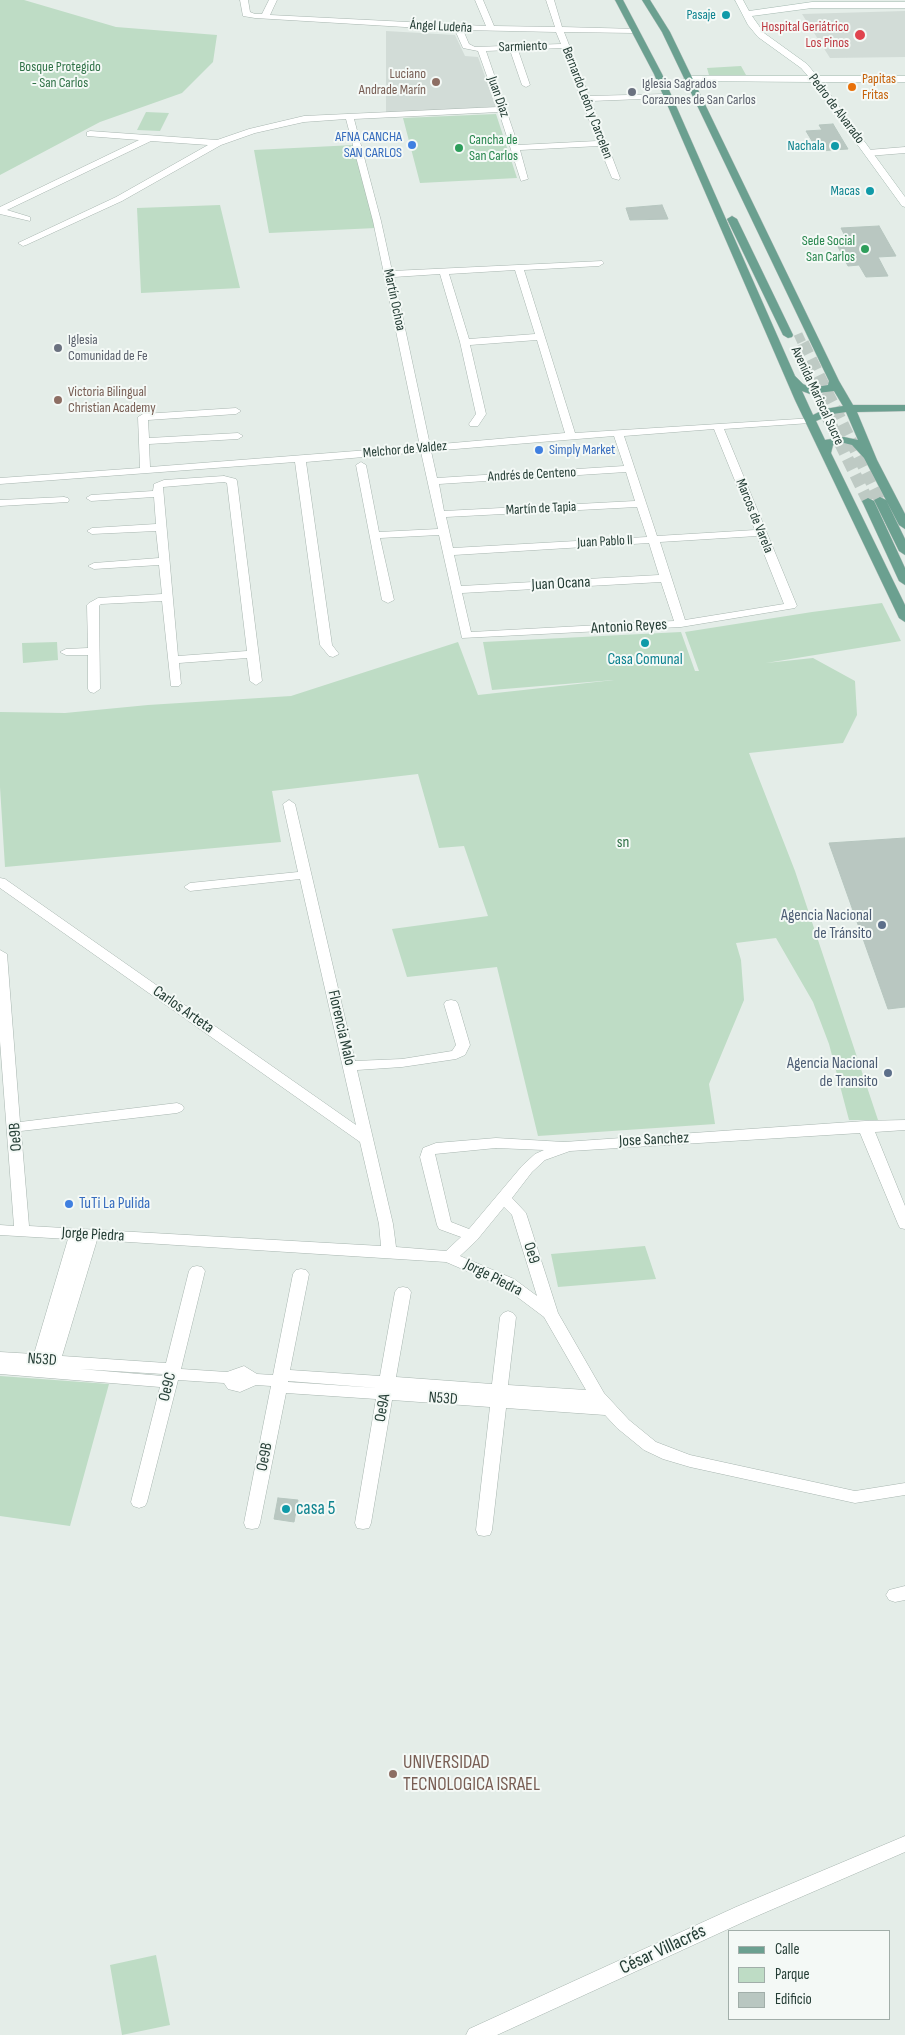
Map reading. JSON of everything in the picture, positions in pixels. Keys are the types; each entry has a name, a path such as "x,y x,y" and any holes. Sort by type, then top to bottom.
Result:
{"main road":[{"path":"619,0 631,0"},
{"name":"Avenida Mariscal Sucre","path":"619,0 667,96 810,420 905,618"},
{"name":"Avenida Mariscal Sucre","path":"646,0 666,32 834,381 852,412 871,460 905,525"},
{"name":"Pedro de Alvarado","path":"739,0 746,14 761,35 804,66 815,79 905,204"},
{"path":"746,14 797,3 851,2 905,5"},
{"path":"687,79 905,78"},
{"name":"Avenida Mariscal Sucre","path":"707,184 720,196 793,334 743,219 736,180"},
{"path":"790,376 799,386 810,391 829,389 833,387 834,381"},
{"path":"810,420 852,412 905,408"},
{"path":"852,412 905,416"},
{"path":"826,452 826,445 831,442 850,441 860,447 871,460"},
{"path":"905,551 874,500 905,581"}],"street":[{"path":"244,0 246,14 265,17 273,0"},
{"path":"470,0 479,0 491,28"},
{"name":"Bernardo León y Carcelen","path":"550,0 565,46 616,178"},
{"name":"Ángel Ludeña","path":"265,17 458,28 635,31"},
{"path":"458,28 466,46 481,48"},
{"name":"Sarmiento","path":"481,48 565,46"},
{"path":"514,47 526,85"},
{"name":"Juan Díaz","path":"481,48 524,179"},
{"path":"586,99 667,96"},
{"path":"23,243 126,196 218,143 277,124 349,116 502,109"},
{"name":"Martín Ochoa","path":"349,116 377,221 466,636"},
{"path":"90,134 218,143"},
{"path":"0,210 150,138"},
{"path":"514,148 602,143"},
{"path":"868,152 905,150"},
{"path":"0,210 27,219"},
{"path":"388,274 599,264"},
{"path":"519,267 571,436"},
{"path":"444,271 465,342 481,414 474,424"},
{"path":"465,342 540,337"},
{"path":"144,470 142,417 236,411"},
{"name":"Melchor de Valdez","path":"0,481 300,459 571,436 810,420"},
{"name":"Marcos de Varela","path":"718,427 791,606"},
{"path":"618,433 681,624"},
{"path":"143,442 238,436"},
{"path":"300,459 326,645 333,654"},
{"path":"360,465 388,600"},
{"path":"192,466 195,481"},
{"name":"Andrés de Centeno","path":"433,481 630,469"},
{"path":"175,684 158,494 160,484 224,479 232,481 256,682"},
{"path":"91,498 158,494"},
{"path":"0,503 64,500"},
{"name":"Martín de Tapia","path":"440,514 641,504"},
{"path":"92,531 161,527"},
{"path":"374,535 444,532"},
{"name":"Juan Pablo II","path":"448,552 761,533"},
{"path":"94,566 164,561"},
{"name":"Juan Ocana","path":"456,590 666,578"},
{"path":"94,689 93,604 95,602 167,597"},
{"name":"Antonio Reyes","path":"466,636 681,624 791,606"},
{"path":"66,652 95,651"},
{"path":"173,660 253,654"},
{"name":"Florencia Malo","path":"289,804 386,1224 389,1252"},
{"path":"190,887 306,875"},
{"name":"Carlos Arteta","path":"0,882 366,1139"},
{"name":"Oe9B","path":"0,954 22,1231"},
{"path":"350,1066 402,1063 456,1055 460,1052 463,1045 451,1004"},
{"path":"15,1127 177,1108"},
{"name":"Jose Sanchez","path":"449,1257 472,1236 540,1157 568,1146 905,1125"},
{"path":"865,1126 905,1224"},
{"path":"472,1236 444,1225 427,1157 428,1151 436,1148 496,1143 568,1146"},
{"name":"Oe9","path":"503,1198 519,1213 550,1313"},
{"name":"Jorge Piedra","path":"0,1230 449,1257 509,1283 550,1313 603,1403 638,1438 650,1446 669,1455 690,1461 854,1496 905,1489"},
{"path":"45,1366 84,1234"},
{"name":"Oe9C","path":"139,1502 198,1271"},
{"name":"Oe9B","path":"252,1523 301,1274"},
{"name":"Oe9A","path":"363,1523 403,1292"},
{"path":"484,1530 508,1317"},
{"name":"N53D","path":"0,1358 45,1366 232,1378 236,1373 244,1372 251,1379 603,1403"},
{"name":"N53D","path":"0,1368 45,1366"},
{"name":"César Villacrés","path":"476,2035 743,1913 905,1844"}],"shaded area":[{"name":"Hospital Geriátrico Los Pinos","path":"905,11 905,57 830,58 802,14"},
{"name":"Luciano Andrade Marín","path":"386,31 455,35 465,56 478,57 496,107 386,113"}],"green space":[{"name":"Bosque Protegido - San Carlos","path":"0,0 24,0 116,27 217,35 213,62 182,93 100,122 0,175"},
{"path":"741,66 746,75 709,75 707,68"},
{"path":"146,112 169,113 160,131 137,130"},
{"name":"Cancha de San Carlos","path":"496,114 517,178 420,183 403,118"},
{"path":"354,145 376,228 269,233 254,150"},
{"path":"220,205 240,288 141,293 137,208"},
{"name":"sn","path":"882,603 901,641 766,663 813,658 855,681 857,715 843,743 749,753 795,871 878,1120 849,1120 829,1044 813,1002 776,938 736,943 741,960 744,1000 709,1084 715,1124 538,1136 497,967 407,977 392,929 488,916 464,846 439,848 418,774 272,791 281,842 5,867 0,787 0,712 65,713 148,705 291,696 458,642 478,695 614,680 492,690 483,642 681,632 695,671 699,671 685,632"},
{"path":"57,642 58,660 23,663 22,643"},
{"path":"645,1246 656,1279 558,1287 551,1254"},
{"path":"0,1376 109,1384 70,1526 0,1516"},
{"path":"156,1955 170,2025 122,2035 110,1965"}],"building":[{"path":"833,124 848,149 818,151 806,131 822,130 819,125"},
{"path":"662,205 668,219 630,220 626,208"},
{"name":"Sede Social San Carlos","path":"879,226 896,256 878,257 888,276 866,277 859,265 848,266 835,241 847,240 841,228"},
{"name":"Agencia Nacional de Tránsito","path":"905,838 905,1007 888,1009 829,843"},
{"name":"casa 5","path":"278,1498 298,1500 294,1522 274,1519"}],"tunnel":[{"path":"798,334 803,345"},
{"path":"803,343 880,500"},
{"path":"824,410 868,501"}],"place":[{"name":"Pasaje","path":"726,15"},
{"name":"Hospital Geriátrico Los Pinos","path":"860,35"},
{"name":"Luciano Andrade Marín","path":"436,82"},
{"name":"Papitas Fritas","path":"852,87"},
{"name":"Iglesia Sagrados Corazones de San Carlos","path":"632,92"},
{"name":"AFNA CANCHA SAN CARLOS","path":"412,145"},
{"name":"Nachala","path":"835,146"},
{"name":"Cancha de San Carlos","path":"459,148"},
{"name":"Macas","path":"870,191"},
{"name":"Sede Social San Carlos","path":"865,249"},
{"name":"Iglesia Comunidad de Fe","path":"58,348"},
{"name":"Victoria Bilingual Christian Academy","path":"58,400"},
{"name":"Simply Market","path":"539,450"},
{"name":"Casa Comunal","path":"645,643"},
{"name":"Agencia Nacional de Tránsito","path":"882,925"},
{"name":"Agencia Nacional de Transito","path":"888,1073"},
{"name":"TuTi La Pulida","path":"69,1204"},
{"name":"casa 5","path":"286,1509"},
{"name":"UNIVERSIDAD TECNOLOGICA ISRAEL","path":"393,1774"}]}
